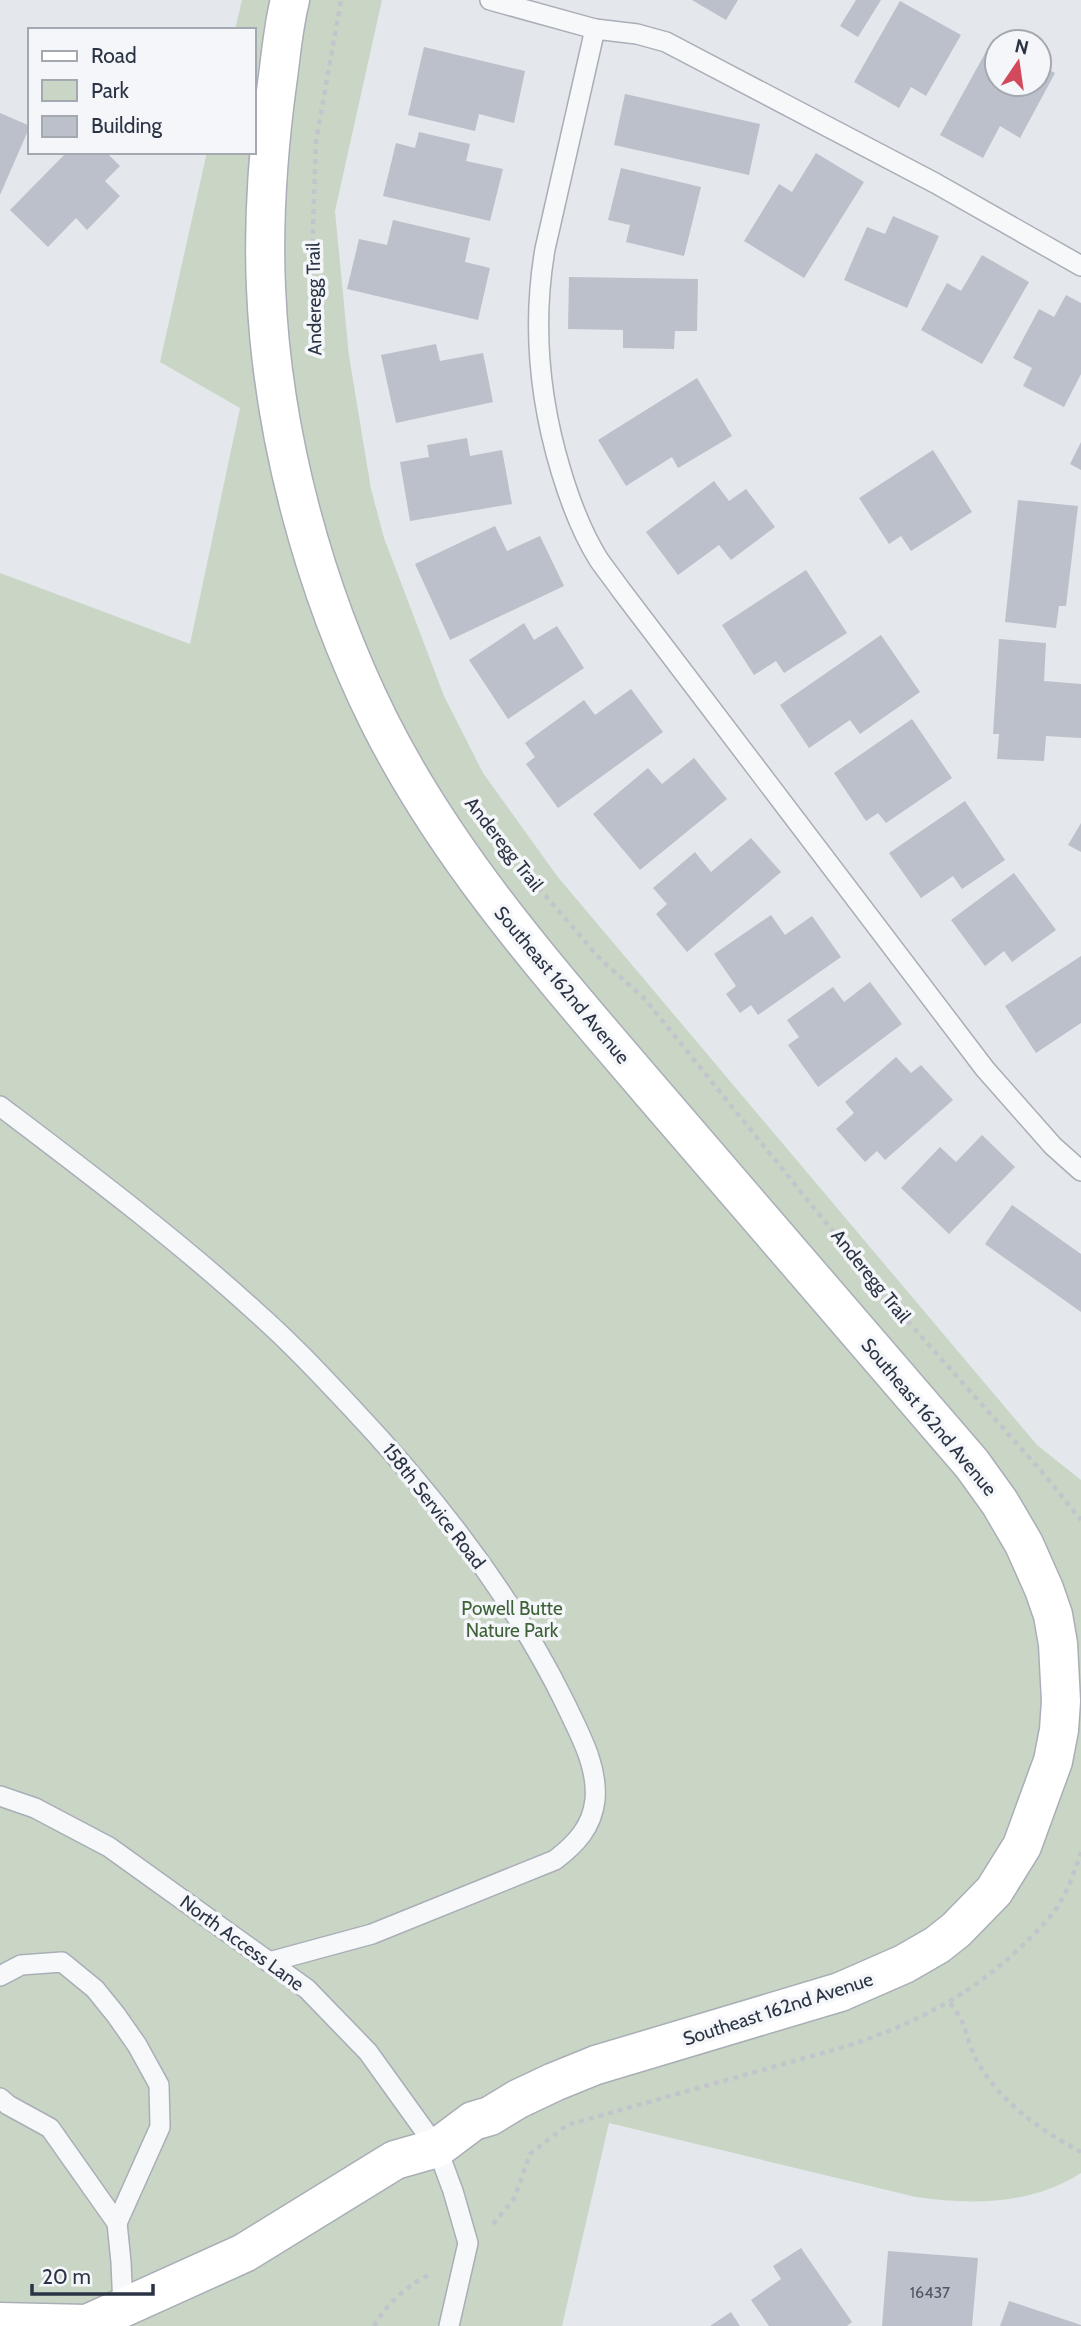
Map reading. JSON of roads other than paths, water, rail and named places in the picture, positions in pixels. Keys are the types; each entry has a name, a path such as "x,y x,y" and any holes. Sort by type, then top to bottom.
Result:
{"street":[{"name":"Southeast 162nd Avenue","path":"0,2322 87,2324 244,2253 395,2160 437,2148 473,2121 490,2116 554,2082 596,2065 840,1992 904,1965 956,1930 995,1891 1022,1846 1053,1761 1059,1730 1060,1670 1053,1615 1035,1565 1000,1503 972,1464 675,1120 508,921 465,863 380,722 334,612 304,523 282,427 274,377 266,286 267,213 272,127 290,0"}],"lane":[{"path":"490,0 595,29 637,34 666,42 935,183 1081,266"},
{"path":"595,29 545,249 537,312 541,383 547,418 568,493 581,524 598,558 621,590 985,1069 1053,1146 1081,1171"},
{"name":"158th Service Road","path":"0,1106 121,1198 256,1311 301,1353 400,1459 478,1560 541,1657 586,1747 593,1768 595,1800 588,1825 573,1846 555,1860 372,1934 269,1962"},
{"name":"North Access Lane","path":"0,1796 35,1808 109,1847 307,1989 368,2052 437,2148 468,2243 449,2326"},
{"path":"0,1976 21,1965 62,1962 95,1989 116,2015 159,2085 160,2127 117,2223"},
{"path":"0,2098 50,2129 117,2223 122,2308"}],"park label":[{"name":"Powell Butte Nature Park","path":"512,1619"}]}
